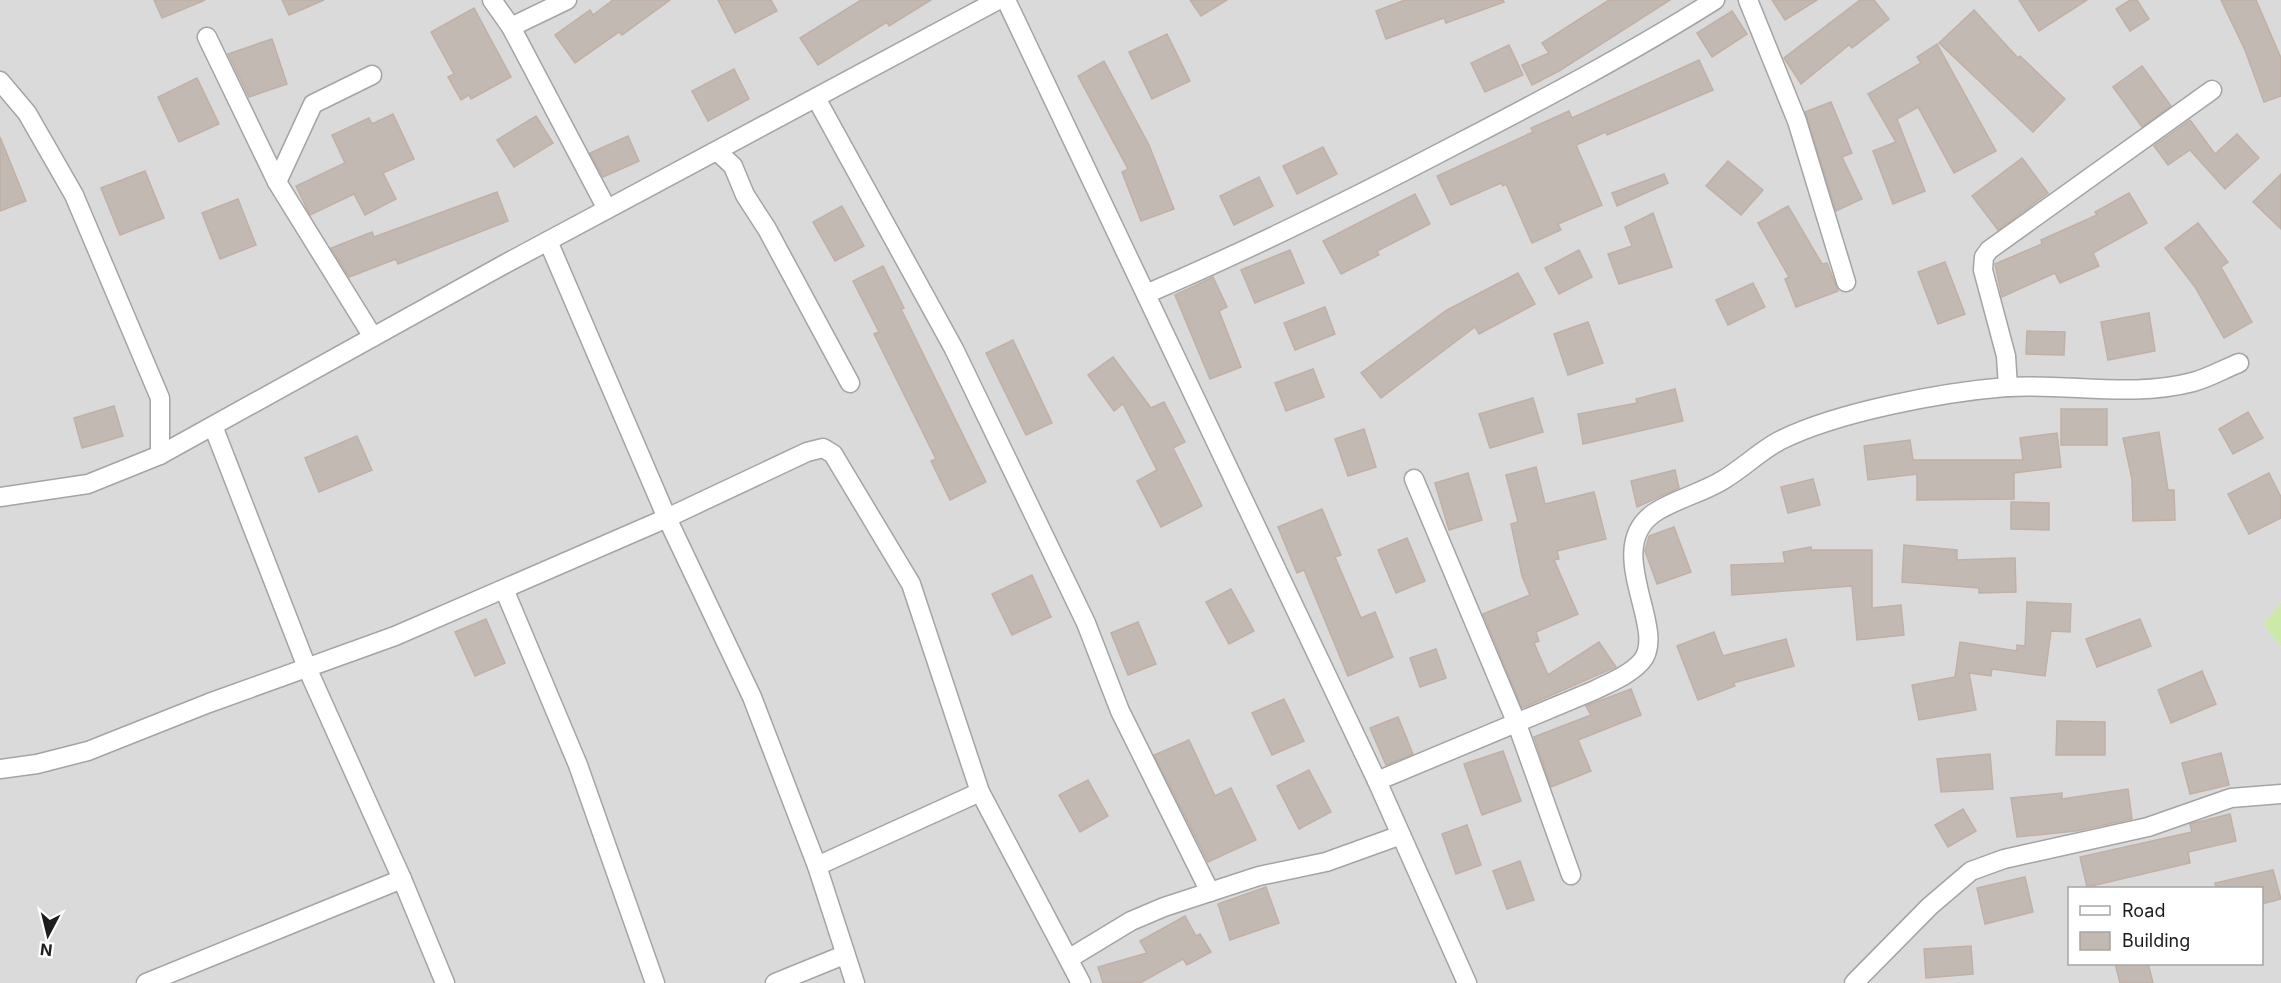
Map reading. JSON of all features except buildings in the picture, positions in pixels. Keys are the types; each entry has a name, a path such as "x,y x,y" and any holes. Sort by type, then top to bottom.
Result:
{"street":[{"path":"492,0 511,27 607,209"},
{"path":"511,27 567,0"},
{"path":"0,497 88,484 160,455 548,241 998,0"},
{"path":"1006,0 1377,781 1467,983"},
{"path":"1146,294 1233,257 1361,194 1532,105 1667,31 1715,0"},
{"path":"1748,0 1797,121 1846,282"},
{"path":"207,37 277,182 373,337"},
{"path":"277,182 313,104 372,75"},
{"path":"0,81 27,113 74,195 160,398 160,455"},
{"path":"2008,387 2006,356 1983,270 1984,257 1989,250 2212,90"},
{"path":"816,98 964,369 1086,623 1120,711 1210,892"},
{"path":"717,151 734,166 745,195 767,229 850,383"},
{"path":"548,241 667,518 752,697 817,866 844,955 855,983"},
{"path":"1377,781 1596,690 1622,677 1642,661 1648,643 1632,555 1635,536 1654,513 1723,481 1756,455 1807,428 1915,401 2008,387 2152,388 2194,382 2239,363"},
{"path":"213,426 308,670 446,983"},
{"path":"0,769 88,751 209,703 308,670 395,636 667,518 807,452 823,448 833,454 911,584 980,792 1070,958 1081,983"},
{"path":"1414,479 1517,724 1571,875"},
{"path":"504,589 578,765 655,983"},
{"path":"817,866 980,792"},
{"path":"1854,983 1930,906 1971,871 2004,859 2148,827 2231,798 2281,794"},
{"path":"1070,958 1131,921 1164,907 1259,876 1326,862 1401,835"},
{"path":"146,983 402,879"},
{"path":"775,983 844,955"}],"shaded area":[{"path":"0,0 2281,0 2281,602 2263,624 2281,647 2281,983 0,983"}],"green space":[{"path":"2281,602 2281,647 2263,624"}]}
